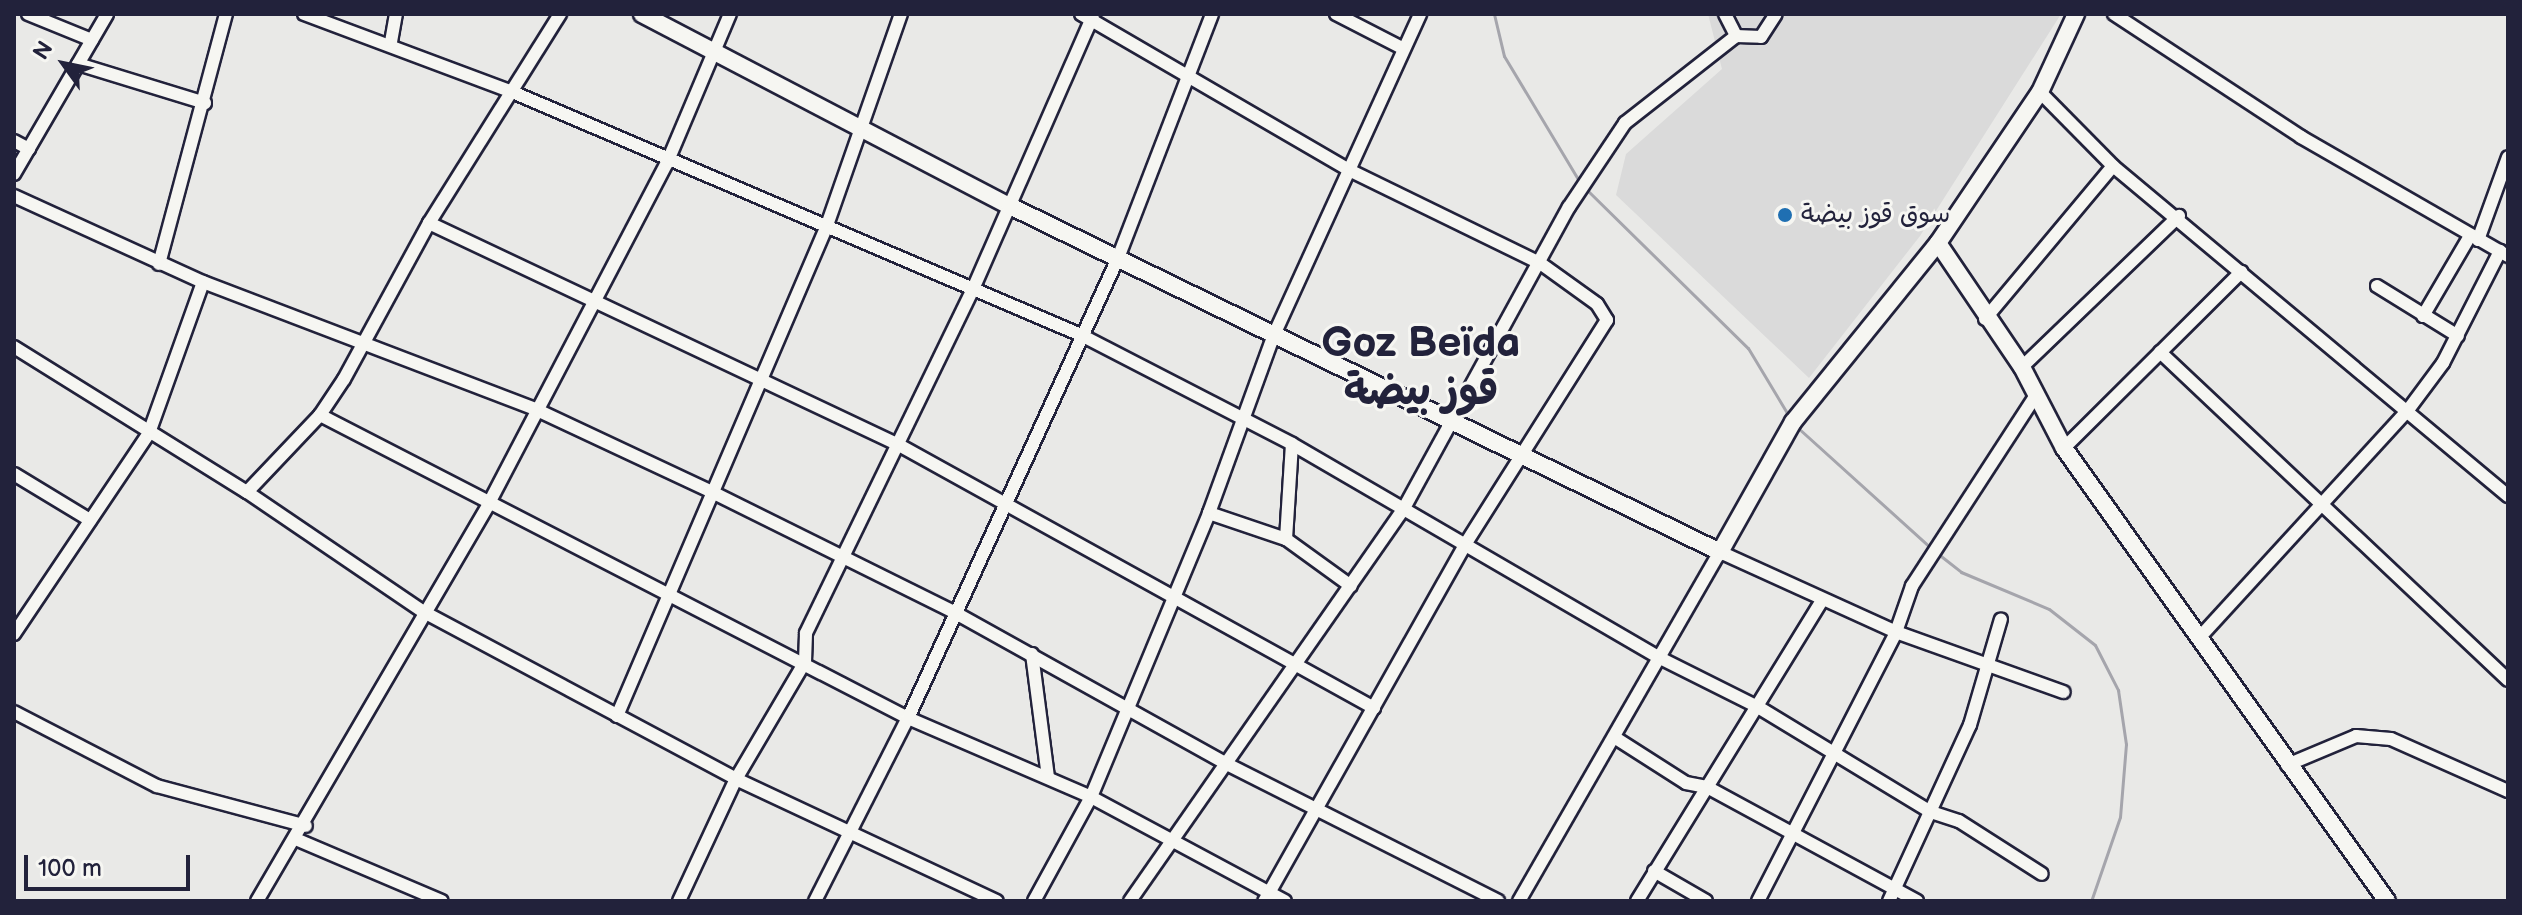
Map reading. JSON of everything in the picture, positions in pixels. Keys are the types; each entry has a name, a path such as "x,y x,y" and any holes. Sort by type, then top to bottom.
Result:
{"main road":[{"path":"642,14 1010,206 1273,337 1522,451 1720,552 1793,422 1938,243 2040,92 2076,14"},
{"path":"1938,243 1985,319 2022,367 2064,448 2200,637 2287,765 2387,901"}],"street":[{"path":"28,14 92,40"},
{"path":"14,174 107,14"},
{"path":"159,264 205,103 226,14"},
{"path":"304,14 391,42 510,91 667,163 1081,335 1292,444 1660,658 1758,707 1931,812 1959,821 2042,874"},
{"path":"391,42 396,14"},
{"path":"247,492 320,415 429,223 560,14"},
{"path":"259,900 306,826 422,611 488,505 535,409 667,163 730,14"},
{"path":"617,716 671,595 710,491 826,228 901,14"},
{"path":"815,901 908,718 952,611 1118,258 1212,14"},
{"path":"1336,14 1404,49"},
{"path":"1034,901 1091,797 1209,513 1240,419 1273,337 1420,14"},
{"path":"1725,14 1736,36"},
{"path":"1130,901 1225,763 1300,662 1404,508 1457,422 1540,263 1625,123 1736,36 1761,37 1776,14"},
{"path":"2114,14 2301,137 2504,254 2458,336 2408,410 2200,637"},
{"path":"679,901 736,779 805,662 806,633 973,289 1089,16 1347,169 1540,263 1597,304 1607,320 1465,545 1266,896"},
{"path":"78,64 205,103"},
{"path":"2040,92 2113,166 2179,216 2241,272 2508,496"},
{"path":"14,141 29,149"},
{"path":"2423,316 2474,238 2508,157"},
{"path":"1985,319 2113,166"},
{"path":"14,196 203,282 364,341 535,409 710,491 952,611 1225,763 1498,901"},
{"path":"2022,367 2179,216"},
{"path":"429,223 591,303 762,378 899,445 1300,662 1374,708"},
{"path":"2064,448 2241,272"},
{"path":"14,634 149,433 203,282"},
{"path":"2377,286 2458,336"},
{"path":"14,347 247,492 422,611 736,779 997,901"},
{"path":"2160,352 2508,680"},
{"path":"1758,901 1896,632 1939,538 2036,395"},
{"path":"320,415 488,505 805,662 908,718 1091,797 1266,896 1285,901"},
{"path":"1286,539 1292,444"},
{"path":"14,474 90,520"},
{"path":"1209,513 1286,539 1351,586"},
{"path":"1519,901 1720,552 1821,602 1990,669 2064,692"},
{"path":"1637,901 1821,602"},
{"path":"1892,895 1931,812 1990,669 2001,619"},
{"path":"1032,654 1048,777"},
{"path":"14,712 157,786 306,826"},
{"path":"2287,765 2356,736 2391,739 2508,791"},
{"path":"1614,737 1686,783 1707,787 1892,895 1917,901"},
{"path":"298,840 442,901"},
{"path":"1654,871 1706,901"}],"shaded area":[{"name":"سوق قوز بيضة","path":"1708,14 2061,14 1920,236 1809,378 1616,195 1626,154 1722,69"}],"waterway":[{"path":"1494,14 1504,56 1581,184"},
{"path":"1586,189 1748,348 1790,418"},
{"path":"1797,427 1931,548"},
{"path":"1937,553 1961,572 2049,609 2095,645 2118,690 2126,744 2120,817 2091,901"}],"place":[{"name":"سوق قوز بيضة","path":"1785,215"}],"district":[{"name":"Goz Beïda قوز بيضة","path":"1421,368"}]}
